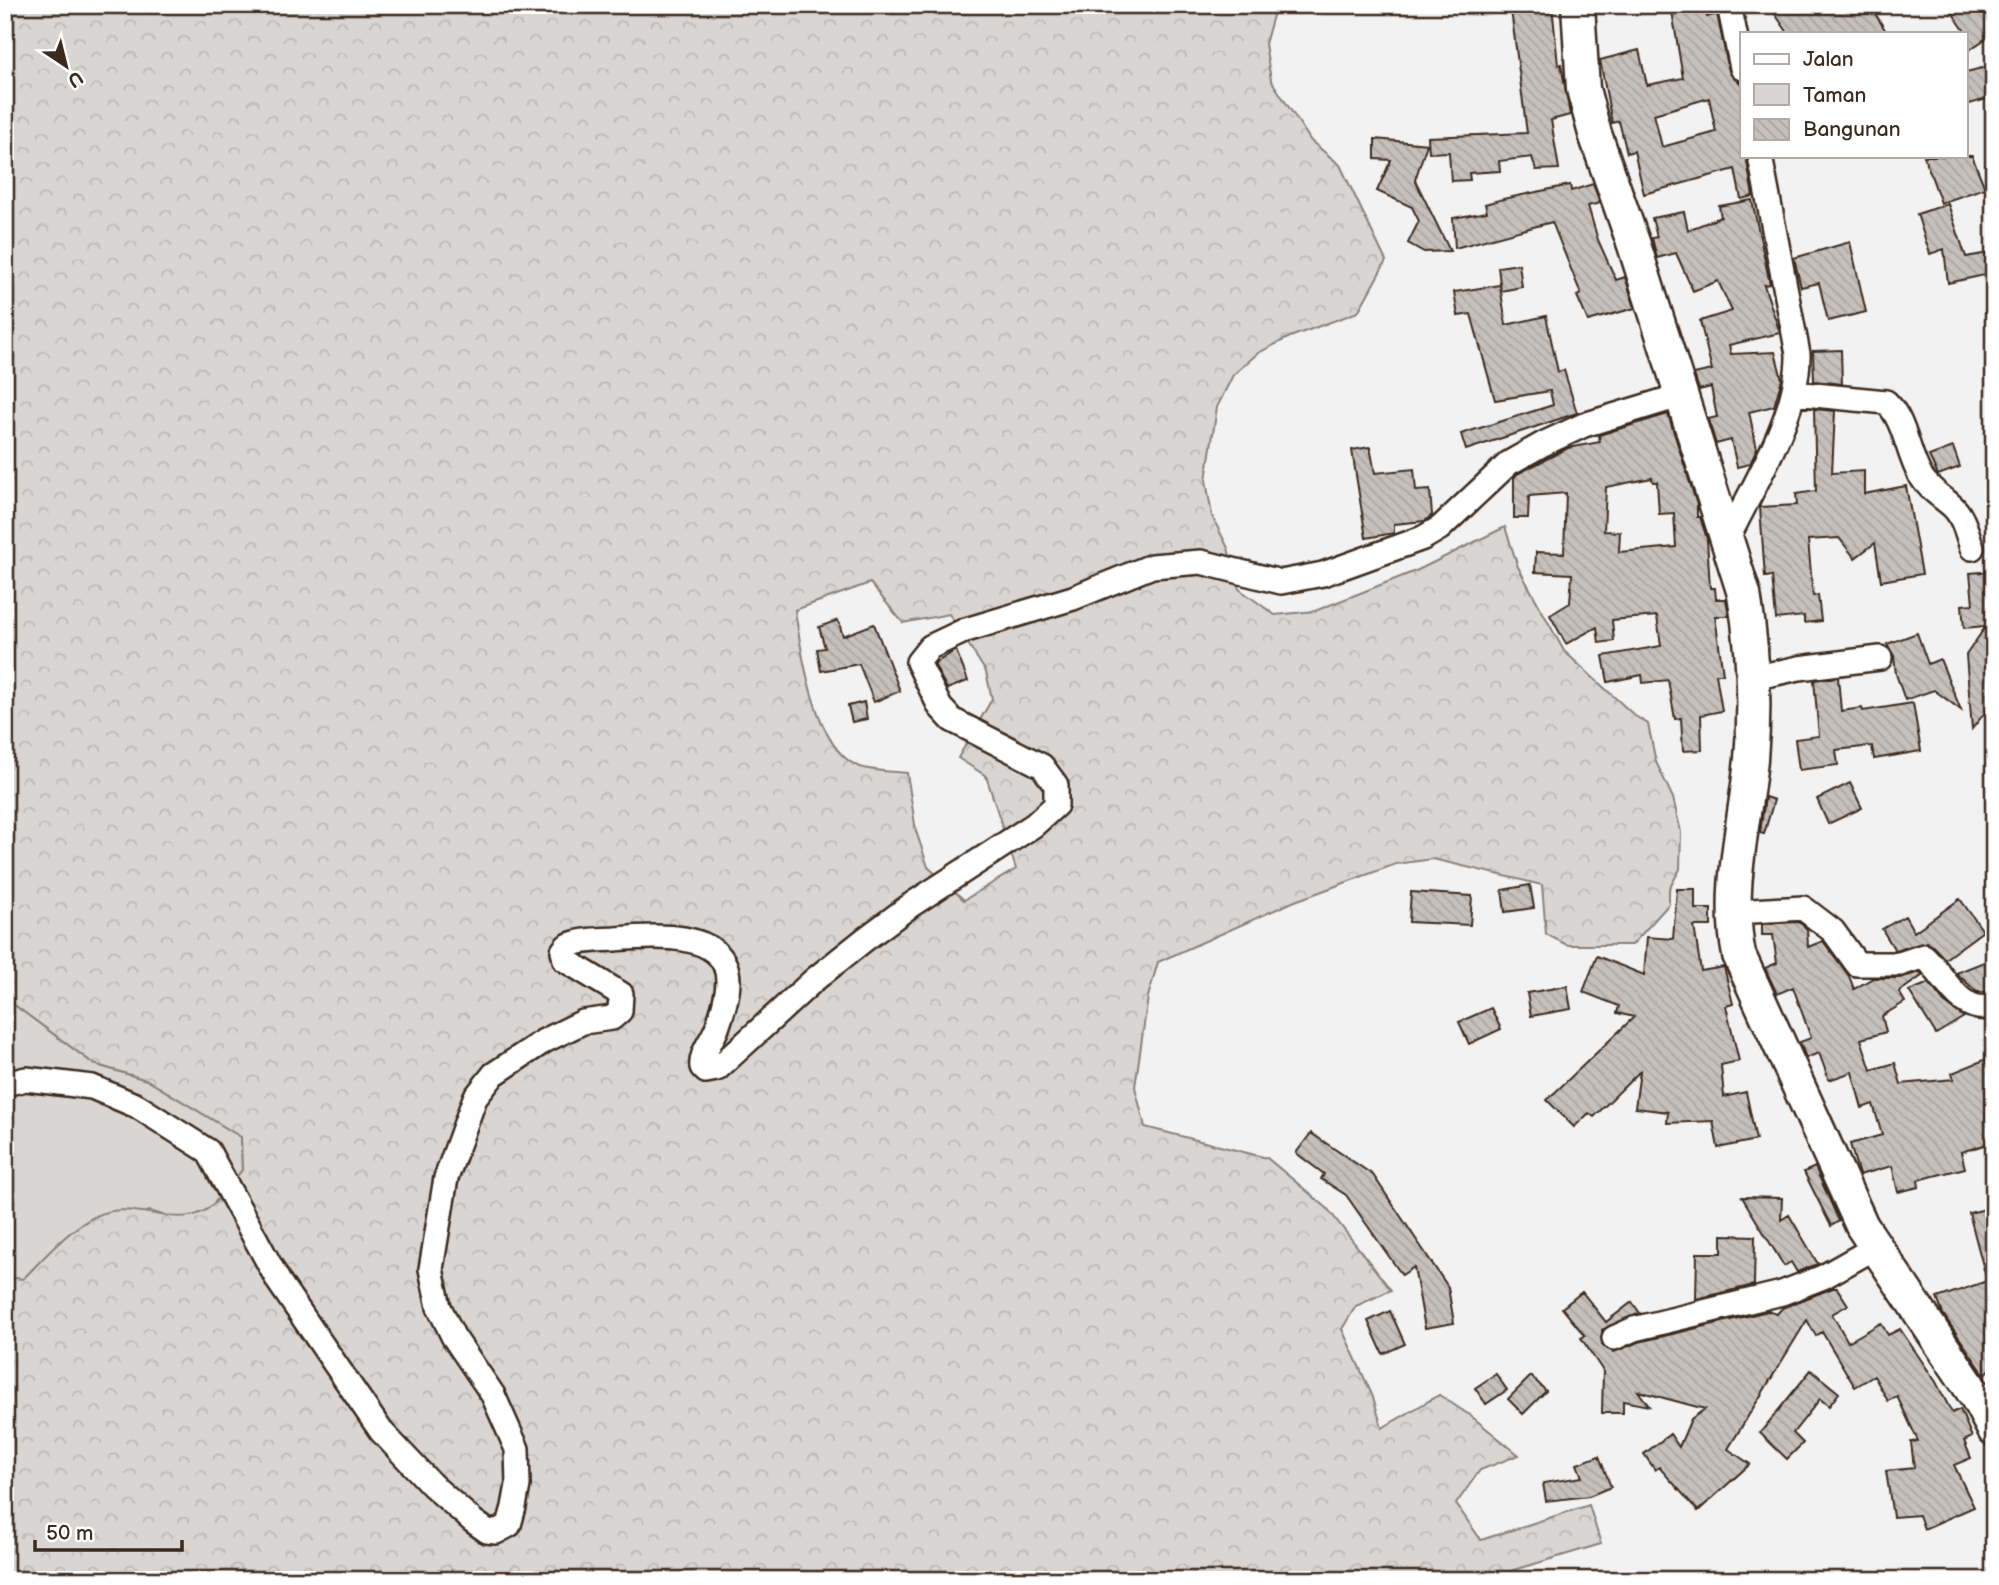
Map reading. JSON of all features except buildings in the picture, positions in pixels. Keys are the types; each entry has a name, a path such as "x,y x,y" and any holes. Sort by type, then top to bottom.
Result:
{"main road":[{"path":"1578,5 1583,89 1592,122 1744,594 1753,653 1751,758 1741,823 1735,912 1735,934 1744,972 1796,1080 1843,1189 1876,1247 1971,1388 1994,1430"}],"street":[{"path":"1728,5 1740,59"},
{"path":"1728,538 1794,393 1798,354 1760,158"},
{"path":"1794,393 1886,402 1895,412 1921,478 1933,492 1953,506 1964,523 1972,548"},
{"path":"5,1084 26,1079 92,1087 137,1106 208,1152 279,1282 381,1431 432,1485 473,1521 486,1531 500,1531 509,1525 514,1507 518,1485 517,1449 493,1395 453,1336 439,1307 431,1269 446,1178 482,1087 501,1068 544,1041 583,1022 612,1018 620,1012 621,994 565,960 563,951 567,946 641,937 682,937 707,948 720,960 728,981 717,1028 701,1060 706,1071 717,1069 814,980 864,940 911,905 1034,825 1056,805 1056,785 1042,766 952,720 940,707 918,662 930,647 966,630 1073,598 1152,566 1201,562 1281,582 1302,581 1323,574 1423,538 1440,528 1509,463 1543,444 1584,425 1679,396"},
{"path":"1753,678 1799,668 1880,658"},
{"path":"1735,912 1803,908 1833,931 1857,964 1900,964 1924,956 1944,983 1969,1004 1994,1006"},
{"path":"1614,1339 1634,1329 1782,1293 1823,1277 1876,1247"}],"green space":[{"path":"5,5 1276,5 1265,44 1271,80 1311,141 1340,165 1386,261 1358,312 1290,337 1258,353 1233,375 1217,407 1206,480 1212,516 1228,548 1239,589 1275,615 1315,611 1418,570 1505,527 1518,567 1564,651 1635,716 1648,724 1656,762 1673,798 1681,832 1680,869 1669,889 1669,904 1632,945 1567,945 1546,934 1542,885 1433,859 1396,864 1295,901 1158,962 1148,997 1135,1087 1145,1127 1267,1158 1327,1208 1391,1290 1356,1306 1342,1329 1373,1397 1382,1428 1439,1395 1471,1416 1519,1455 1480,1470 1456,1504 1481,1540 1589,1505 1601,1544 1481,1580 5,1580 5,1277 23,1279 66,1236 85,1222 110,1211 139,1211 181,1217 206,1210 221,1197 242,1170 241,1137 147,1080 94,1064 5,998","holes":["870,583 903,623 949,614 986,672 992,699 958,758 986,776 1016,869 964,900 928,867 916,831 907,773 858,766 843,756 831,740 821,720 806,673 795,610"]},
{"path":"5,998 94,1064 147,1080 241,1137 242,1171 209,1209 193,1217 169,1217 150,1211 68,1235 23,1279 5,1277"}]}
